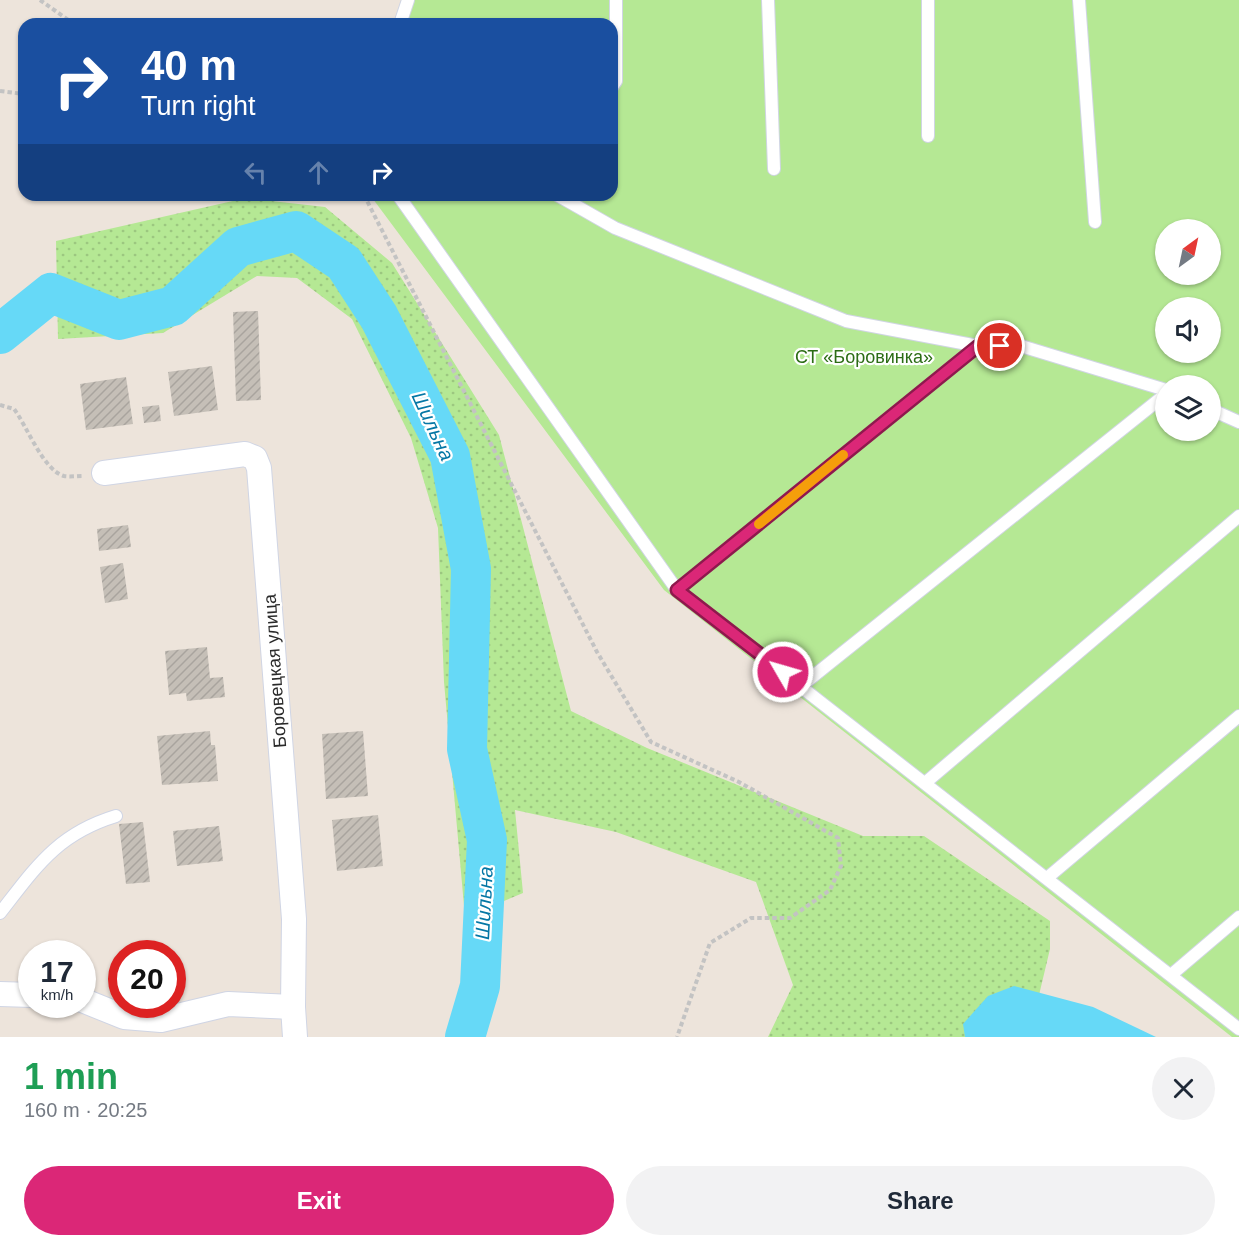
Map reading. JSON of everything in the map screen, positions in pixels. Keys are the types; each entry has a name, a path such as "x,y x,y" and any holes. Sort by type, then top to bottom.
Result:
{"street":[{"name":"Боровецкая улица","path":"104,473 245,454 255,458 260,468 294,919 293,1006 296,1037"},
{"path":"0,994 18,995"},
{"path":"96,1006 124,1017 160,1020 228,1004 293,1006"}],"lane":[{"path":"402,18 408,0"},
{"path":"616,0 616,18"},
{"path":"768,0 774,169"},
{"path":"928,0 928,136"},
{"path":"1079,0 1095,222"},
{"path":"402,201 677,590 1239,1029"},
{"path":"568,201 615,228 846,321 978,346 1021,346 1155,387"},
{"path":"677,590 978,346"},
{"path":"801,686 1155,403"},
{"path":"1221,414 1239,422"},
{"path":"925,783 1239,516"},
{"path":"1047,878 1239,716"},
{"path":"0,913 51,851 63,841 97,822 116,816"},
{"path":"1171,975 1239,917"}],"path":[{"path":"40,0 66,18"},
{"path":"0,91 18,93"},
{"path":"367,201 592,641 651,742 739,782 838,838 841,866 830,890 790,918 751,918 710,943 677,1037"},
{"path":"0,405 14,409 27,426 47,466 63,476 104,473"}],"green space":[{"name":"СТ «Боровинка»","path":"413,0 1239,0 1239,1037 1232,1037 664,590 374,201 618,201 618,18 408,18"},
{"path":"233,201 272,201 325,207 392,263 499,435 571,711 647,748 863,836 924,836 1050,921 1050,949 1029,1037 768,1037 793,985 756,882 616,832 515,810 523,893 465,917 444,682 438,528 411,438 352,319 297,278 257,276 163,333 58,339 56,241"}],"water":[{"path":"1014,986 1093,1007 1156,1037 965,1037 963,1024 988,996"}],"building":[{"path":"258,311 261,400 236,401 233,312"},
{"path":"212,366 218,410 174,416 168,372"},
{"path":"126,377 133,424 86,430 80,384"},
{"path":"159,405 161,421 144,423 142,407"},
{"path":"128,525 131,547 99,551 97,529"},
{"path":"123,563 128,599 105,603 100,567"},
{"path":"207,647 210,678 223,677 225,697 187,701 186,693 169,695 165,651"},
{"path":"210,731 211,745 215,745 218,781 162,785 157,736"},
{"path":"363,731 368,796 326,799 322,734"},
{"path":"378,815 383,866 337,871 332,820"},
{"path":"143,822 150,882 126,884 119,824"},
{"path":"219,826 223,861 177,866 173,831"}],"waterway":[{"name":"Шильна","path":"0,334 51,293 119,320 173,306 238,247 296,231 344,263 379,317 450,456 471,569 467,749 487,840 480,986 465,1037"}],"slow traffic":[{"path":"759,524 843,455"}],"route":[{"path":"783,672 677,590 978,346 1000,346"}]}
